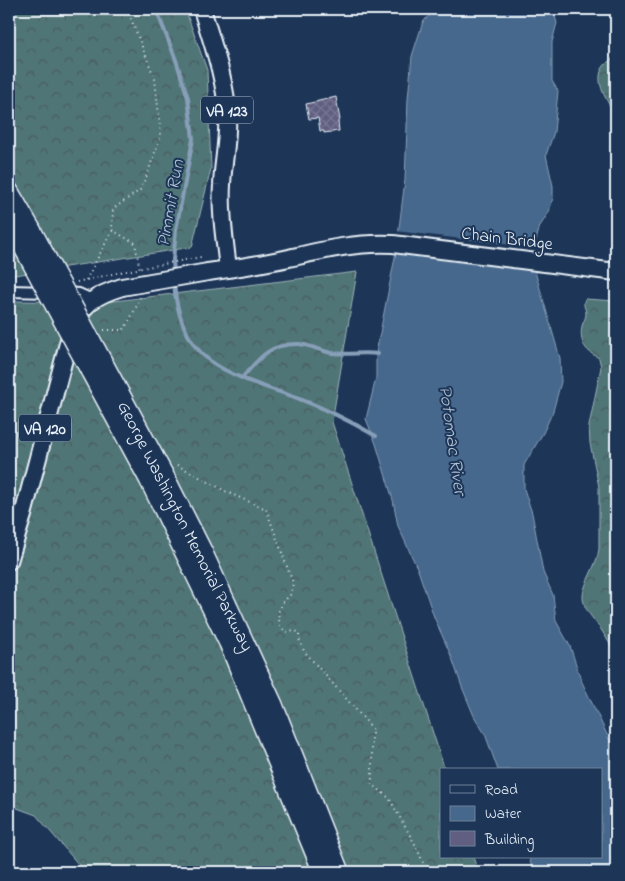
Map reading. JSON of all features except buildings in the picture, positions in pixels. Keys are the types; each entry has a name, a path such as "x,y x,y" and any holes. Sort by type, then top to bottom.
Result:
{"highway":[{"name":"George Washington Memorial Parkway","path":"9,192 19,228 163,474 201,549 273,705 339,872"},
{"name":"George Washington Memorial Parkway","path":"163,474 229,643 323,872"}],"main road":[{"name":"VA 123","path":"202,9 223,81 228,112 221,204 228,269"},
{"name":"Chain Bridge","path":"228,269 366,243 400,245 616,272"},
{"name":"VA 120","path":"9,561 23,515 69,335 79,314 92,300 121,280 228,269"}],"street":[{"path":"9,291 79,294 92,300"}],"path":[{"path":"86,280 112,230 113,209 140,190 160,135 155,79 127,9"},
{"path":"112,230 135,243 141,275"},
{"path":"60,293 75,283 86,280 121,280 201,257"},
{"path":"100,334 104,330 125,328 140,300 140,292"},
{"path":"163,474 229,493 266,509 293,583 291,594 283,602 278,613 280,626 286,632 296,631 299,633 299,639 304,651 372,728 372,784 389,798 416,846 427,872"}],"green space":[{"path":"9,9 185,9 207,70 211,169 192,247 9,276"},
{"path":"616,56 616,117 603,92 600,78 604,66"},
{"path":"357,272 332,422 444,768 440,768 440,858 473,858 478,872 85,872 36,815 9,805 9,301 106,302"},
{"path":"585,299 616,301 616,655 585,607 583,596 599,549 599,487 590,443 589,426 601,367 599,358 587,349 581,337 582,326 586,317"}],"water":[{"name":"Potomac River","path":"435,9 553,9 557,23 552,42 552,81 558,91 554,132 546,155 553,186 553,198 549,212 540,226 532,261 560,358 561,382 553,411 543,433 524,465 524,489 532,513 543,572 553,595 556,621 570,646 581,680 611,743 616,761 616,872 533,872 529,858 602,858 602,768 497,768 485,734 474,716 462,687 434,617 418,570 398,526 393,500 376,444 366,419 376,378 376,353 396,252 405,180 408,99 412,56 423,22"}],"pier":[{"path":"396,231 536,248 534,261 538,272 393,254"}],"waterway":[{"name":"Pimmit Run","path":"156,9 176,60 188,98 193,139 176,230 173,260 174,274"},
{"name":"Pimmit Run","path":"174,283 177,304 188,336 209,360 240,377 327,410 376,436"},
{"name":"Pimmit Run","path":"242,378 266,353 289,344 299,344 332,353 378,354"}]}
